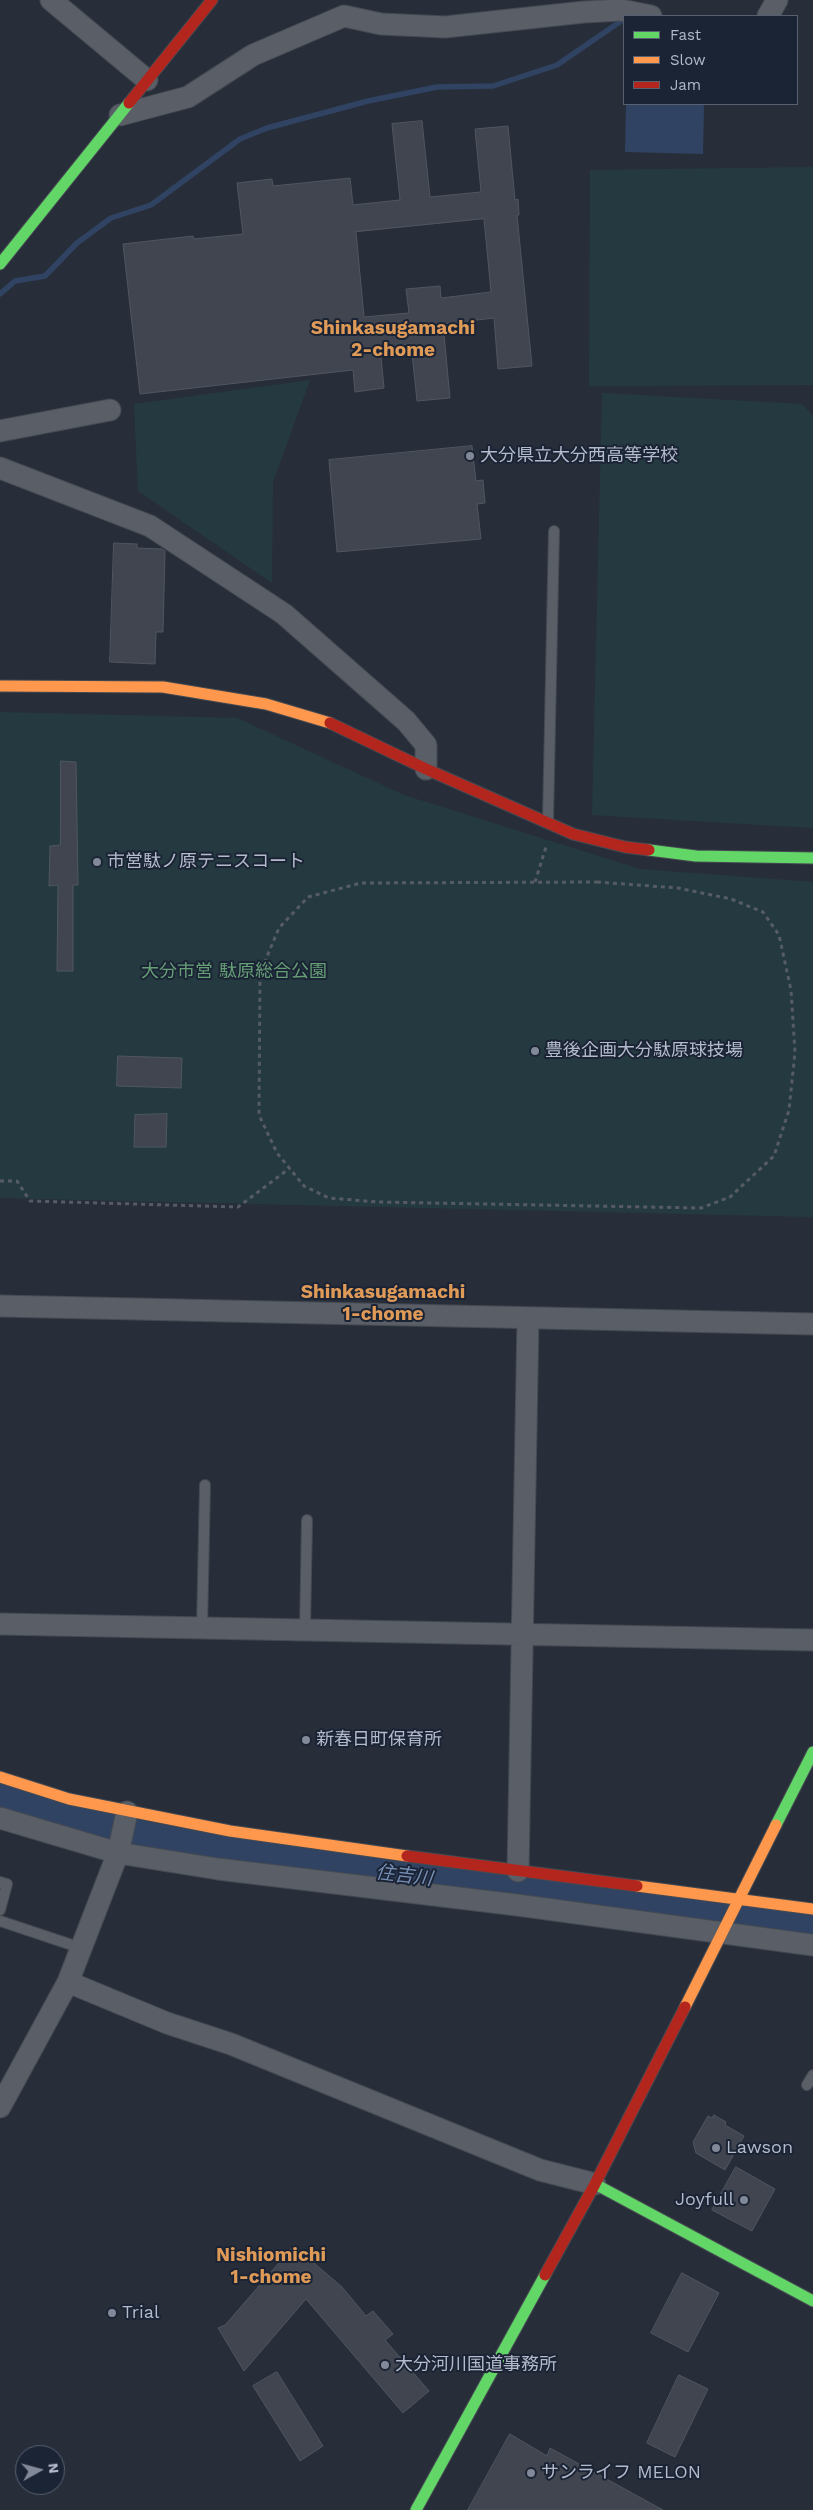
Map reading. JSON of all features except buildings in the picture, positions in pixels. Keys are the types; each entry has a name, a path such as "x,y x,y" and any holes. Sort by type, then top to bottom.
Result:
{"street":[{"path":"0,264 212,0"},
{"path":"769,15 777,0"},
{"path":"53,1 147,80"},
{"path":"120,115 188,97 253,55 344,16 381,24 445,27 607,5 646,15"},
{"path":"0,431 110,410"},
{"path":"0,468 150,526 284,614 406,722 426,745 426,769"},
{"path":"0,686 163,687 266,704 327,720 426,769 548,824 603,842 646,850 720,857 813,858"},
{"path":"0,1306 813,1324"},
{"path":"518,1870 528,1318"},
{"path":"0,1624 813,1640"},
{"path":"416,2510 595,2184 813,1752"},
{"path":"0,1777 127,1815 341,1848 518,1870 739,1901 813,1909"},
{"path":"0,2107 68,1982 119,1848 127,1815"},
{"path":"0,1818 119,1848 218,1869 555,1910 813,1945"},
{"path":"68,1982 167,2023 231,2044 540,2170 595,2184 813,2301"}],"lane":[{"path":"548,824 554,531"},
{"path":"202,1628 205,1485"},
{"path":"305,1630 307,1520"},
{"path":"0,1882 7,1884 0,1910"},
{"path":"0,1921 81,1948"},
{"path":"807,2086 813,2075"}],"path":[{"path":"535,882 546,846"},
{"path":"597,882 678,888 731,899 763,912 779,935 791,990 795,1052 789,1110 774,1156 730,1197 701,1208 377,1202 329,1198 304,1186 290,1168 277,1153 260,1115 260,973 279,928 308,897 361,883 597,882"},
{"path":"0,1181 17,1182 30,1201 238,1207 290,1168"}],"green space":[{"path":"813,167 813,385 589,386 590,170"},
{"path":"310,380 273,482 272,583 138,491 134,404"},
{"path":"602,393 802,404 813,416 813,828 592,815"},
{"name":"大分市営 駄原総合公園","path":"0,712 237,718 404,795 640,869 813,882 813,1217 0,1198"}],"water":[{"path":"626,105 704,105 703,154 625,152"}],"waterway":[{"path":"0,294 15,281 45,276 77,243 111,218 151,205 240,139 267,128 368,101 437,87 493,86 557,65 623,20"},
{"name":"住吉川","path":"0,1799 95,1827 144,1838 242,1855 813,1928"}],"traffic: fast":[{"path":"0,264 129,103"},
{"path":"649,850 696,856 813,858"},
{"path":"776,1825 813,1752"},
{"path":"595,2184 813,2301"},
{"path":"416,2510 545,2275"}],"traffic: slow":[{"path":"0,686 163,687 266,704 330,723"},
{"path":"0,1777 69,1799 230,1831 407,1856"},
{"path":"685,2007 776,1825"},
{"path":"637,1886 813,1909"}],"traffic: jam":[{"path":"129,103 212,0"},
{"path":"330,723 426,769 573,834 625,847 649,850"},
{"path":"407,1856 637,1886"},
{"path":"545,2275 595,2184 685,2007"}],"place":[{"name":"大分県立大分西高等学校","path":"470,456"},
{"name":"市営駄ノ原テニスコート","path":"97,862"},
{"name":"豊後企画大分駄原球技場","path":"535,1051"},
{"name":"新春日町保育所","path":"306,1740"},
{"name":"Lawson","path":"716,2148"},
{"name":"Joyfull","path":"744,2200"},
{"name":"Trial","path":"112,2313"},
{"name":"大分河川国道事務所","path":"385,2365"},
{"name":"サンライフ MELON","path":"531,2473"}],"district":[{"name":"Shinkasugamachi 2-chome","path":"393,339"},
{"name":"Shinkasugamachi 1-chome","path":"383,1303"},
{"name":"Nishiomichi 1-chome","path":"271,2266"}]}
